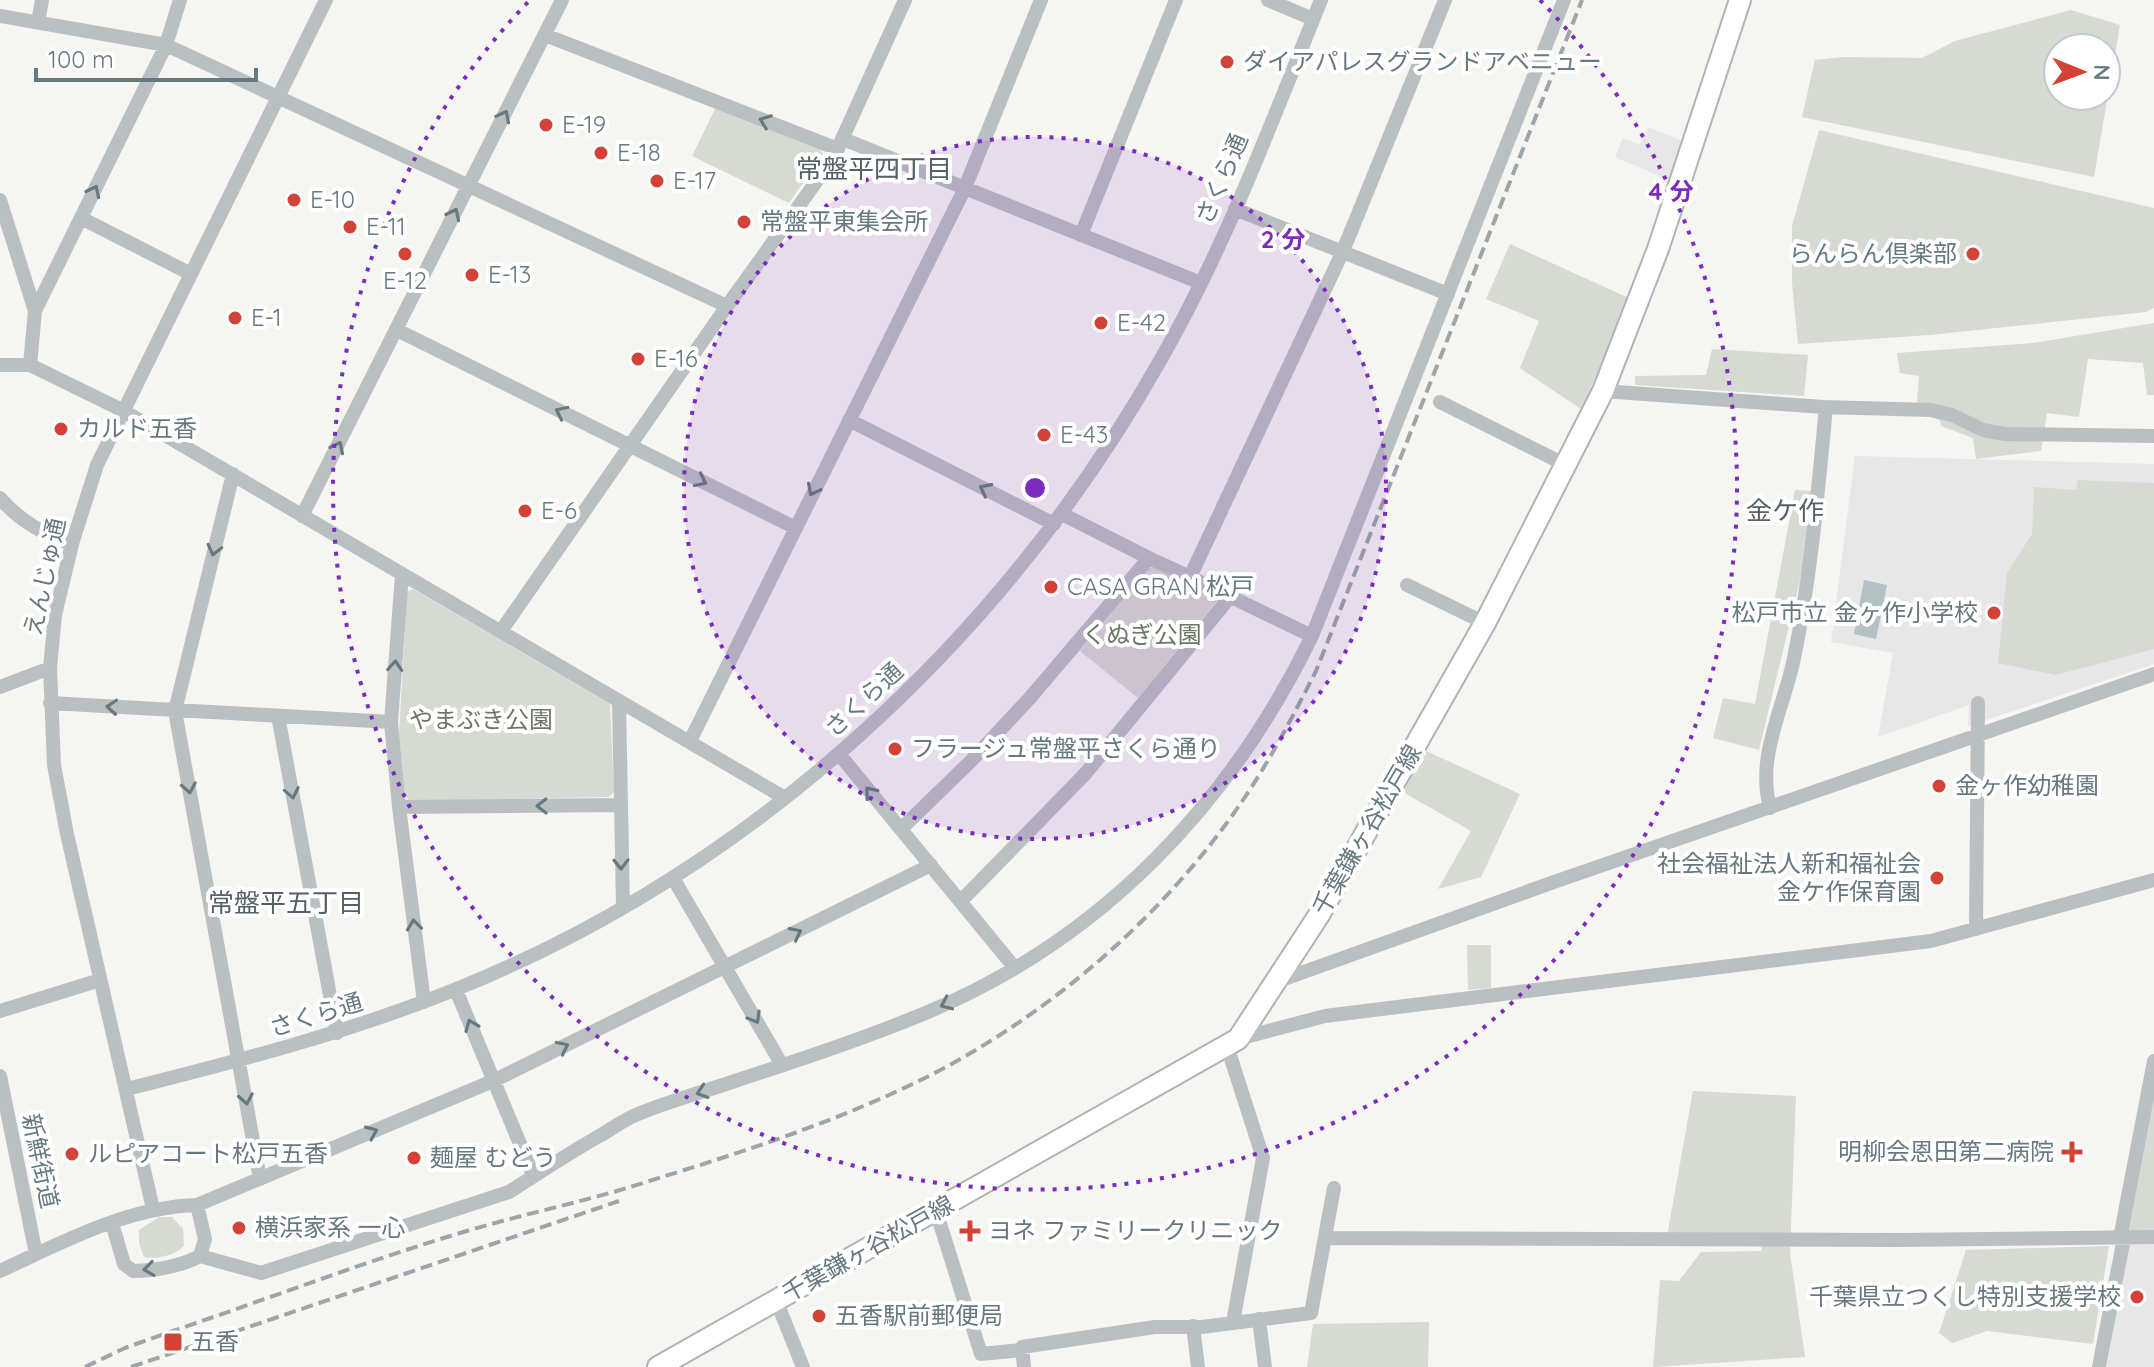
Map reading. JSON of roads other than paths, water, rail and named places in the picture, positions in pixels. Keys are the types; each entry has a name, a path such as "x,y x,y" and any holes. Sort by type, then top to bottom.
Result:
{"main road":[{"name":"千葉鎌ヶ谷松戸線","path":"658,1367 1232,1043 1319,915 1485,623 1603,391 1658,249 1740,0"}],"street":[{"path":"38,22 42,0"},
{"path":"30,365 35,311 166,45 180,0"},
{"name":"えんじゅ通","path":"153,1209 56,779 50,703 55,615 72,544 97,465 326,0"},
{"path":"302,516 562,0"},
{"path":"501,631 840,144 905,0"},
{"path":"690,741 964,190 1041,0"},
{"path":"1081,235 1176,0"},
{"path":"1268,0 1313,19"},
{"name":"さくら通","path":"127,1089 240,1062 337,1033 456,990 512,965 673,878 785,798 839,754 975,621 1058,519 1126,419 1164,356 1201,283 1235,209 1321,0"},
{"path":"1190,577 1343,251 1445,0"},
{"path":"112,1223 124,1264 133,1271 156,1269 200,1256 261,1273 509,1192 634,1115 782,1065 930,1011 974,991 1052,945 1141,874 1181,834 1248,750 1312,636 1564,0"},
{"path":"0,16 166,45 727,306"},
{"path":"545,35 964,190 1201,283"},
{"path":"0,200 35,311"},
{"path":"1235,209 1448,294"},
{"path":"81,218 191,274"},
{"path":"397,330 794,527"},
{"path":"0,365 30,365 122,410 785,798"},
{"path":"1603,391 1826,407 1931,410 1952,415 1983,430 2005,434 2154,436"},
{"path":"1440,402 1566,465"},
{"path":"1770,808 1764,786 1765,773 1775,723 1794,658 1826,407"},
{"path":"849,420 1312,636"},
{"path":"233,474 175,711 260,1179"},
{"path":"0,498 54,539 72,544"},
{"path":"901,829 1029,699 1149,558"},
{"path":"402,574 391,722 424,1002"},
{"path":"1407,585 1485,623"},
{"path":"961,901 1085,774 1230,597"},
{"path":"0,687 50,668"},
{"path":"1276,982 2154,674"},
{"path":"619,702 623,907"},
{"path":"50,703 391,722"},
{"path":"1976,929 1978,703"},
{"path":"278,716 337,1033"},
{"path":"839,754 1015,968"},
{"path":"399,807 620,805"},
{"path":"0,1271 112,1223 153,1209 197,1205 493,1081 931,865"},
{"path":"673,878 782,1065"},
{"path":"1233,1322 1263,1158 1232,1043 1325,1016 1931,941 2154,880"},
{"path":"0,1011 100,980"},
{"path":"456,990 533,1175"},
{"path":"2099,1367 2154,1061"},
{"name":"新鮮街道","path":"0,1076 36,1254"},
{"path":"936,1211 981,1354 1155,1327 1193,1326 1311,1313 1334,1188"},
{"path":"197,1205 205,1239 200,1256"},
{"path":"1325,1238 1911,1240 2154,1237"},
{"path":"776,1300 803,1367"},
{"path":"1259,1319 1265,1367"},
{"path":"1193,1326 1198,1367"},
{"path":"1022,1348 1024,1367"}],"railway":[{"path":"85,1367 125,1348 395,1254 470,1230 643,1183 751,1148 858,1108 927,1077 974,1051 1020,1022 1106,955 1146,917 1218,835 1267,762 1316,671 1582,0"},
{"path":"131,1367 619,1201"}],"place":[{"name":"ダイアパレスグランドアベニュー","path":"1227,62"},
{"name":"E-19","path":"546,125"},
{"name":"E-18","path":"601,153"},
{"name":"E-17","path":"657,181"},
{"name":"E-10","path":"294,200"},
{"name":"常盤平東集会所","path":"744,222"},
{"name":"E-11","path":"350,227"},
{"name":"E-12","path":"405,254"},
{"name":"らんらん倶楽部","path":"1973,254"},
{"name":"E-13","path":"472,275"},
{"name":"E-1","path":"235,318"},
{"name":"E-42","path":"1101,323"},
{"name":"E-16","path":"638,359"},
{"name":"カルド五香","path":"61,429"},
{"name":"E-43","path":"1044,435"},
{"name":"E-6","path":"525,511"},
{"name":"CASA GRAN 松戸","path":"1051,587"},
{"name":"松戸市立 金ヶ作小学校","path":"1994,613"},
{"name":"フラージュ常盤平さくら通り","path":"895,749"},
{"name":"金ヶ作幼稚園","path":"1939,786"},
{"name":"社会福祉法人新和福祉会 金ケ作保育園","path":"1937,878"},
{"name":"明柳会恩田第二病院","path":"2072,1152"},
{"name":"ルピアコート松戸五香","path":"72,1154"},
{"name":"麺屋 むどう","path":"414,1158"},
{"name":"横浜家系 一心","path":"239,1228"},
{"name":"ヨネ ファミリークリニック","path":"970,1231"},
{"name":"千葉県立つくし特別支援学校","path":"2137,1297"},
{"name":"五香駅前郵便局","path":"819,1316"},
{"name":"五香","path":"173,1342"}],"district":[{"name":"常盤平四丁目","path":"874,169"},
{"name":"金ケ作","path":"1785,511"},
{"name":"常盤平五丁目","path":"286,903"}],"park label":[{"name":"くぬぎ公園","path":"1142,635"},
{"name":"やまぶき公園","path":"481,720"}]}
